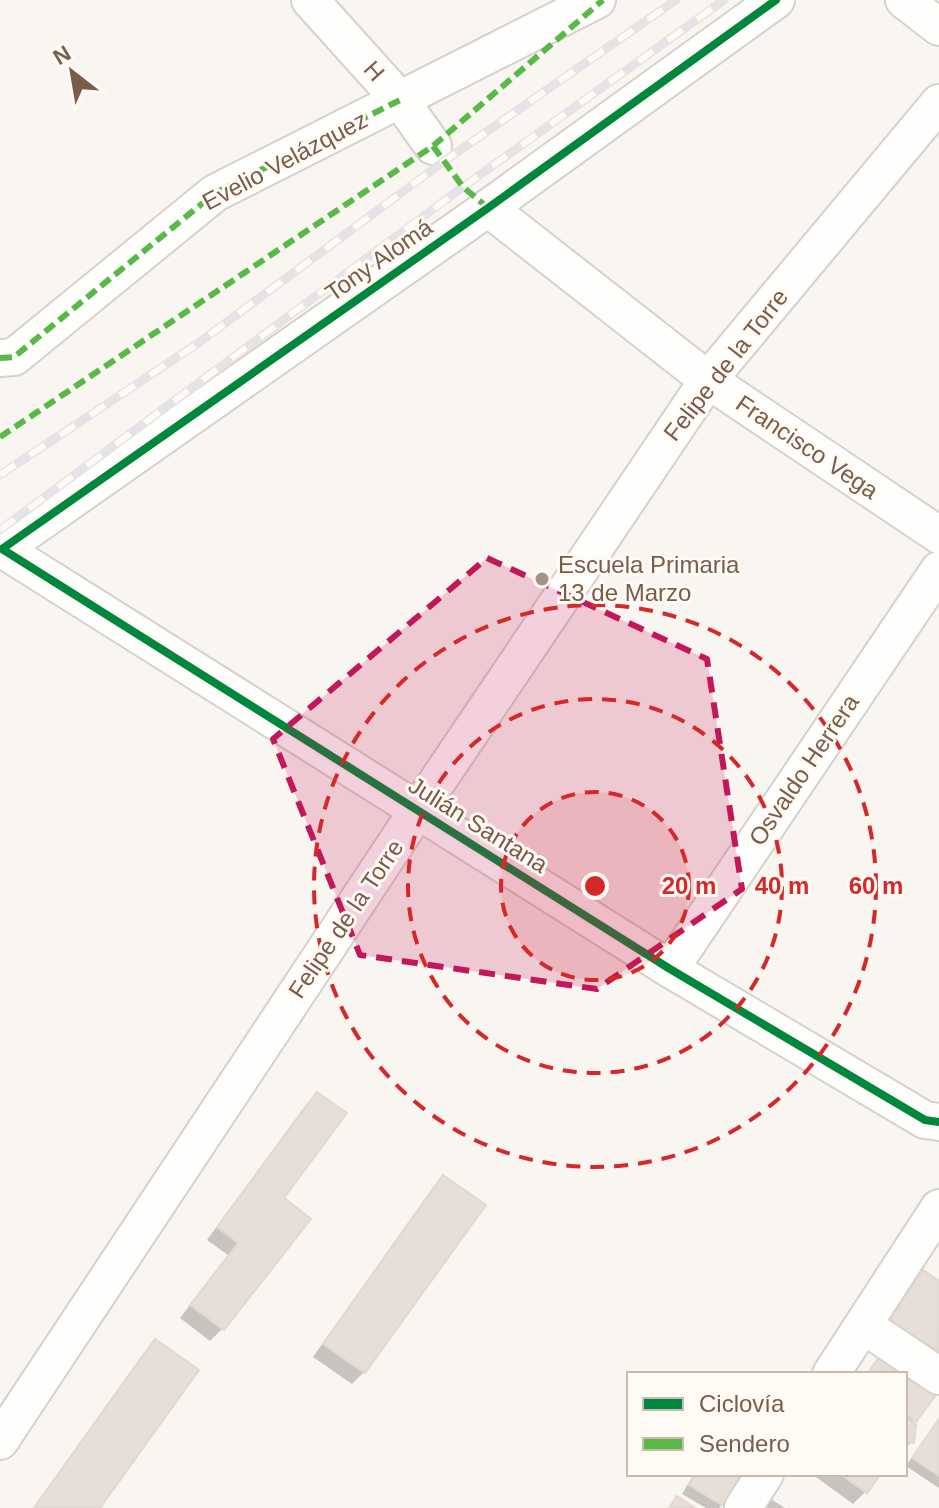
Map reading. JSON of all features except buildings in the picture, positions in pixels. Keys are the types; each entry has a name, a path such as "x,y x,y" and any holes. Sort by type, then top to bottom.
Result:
{"street":[{"name":"H","path":"310,0 400,100 433,146"},
{"name":"Evelio Velázquez","path":"0,358 14,357 215,193 597,0"},
{"name":"Tony Alomá","path":"2,549 488,208 776,0"},
{"path":"904,0 939,27"},
{"name":"Felipe de la Torre","path":"0,1441 418,810 708,380 939,103"},
{"name":"Francisco Vega","path":"488,208 708,380 939,535"},
{"name":"Julián Santana","path":"2,549 670,969 925,1120 939,1122"},
{"name":"Osvaldo Herrera","path":"670,969 939,570"},
{"path":"832,1372 939,1208"},
{"path":"863,1325 939,1376"},
{"path":"743,1508 764,1476"}],"highlighted area":[{"path":"487,558 707,659 742,889 597,989 360,955 273,739"}],"railway":[{"path":"0,475 197,344 443,162 676,0"},
{"path":"0,530 463,187 724,0"}],"marked path":[{"path":"0,437 433,146 603,0"},
{"path":"0,358 14,357 215,193 400,100"},
{"path":"433,146 463,187 488,208"}],"cycle path":[{"path":"776,0 488,208 2,549 670,969 925,1120 939,1122"}],"place":[{"name":"Escuela Primaria 13 de Marzo","path":"542,579"}]}
